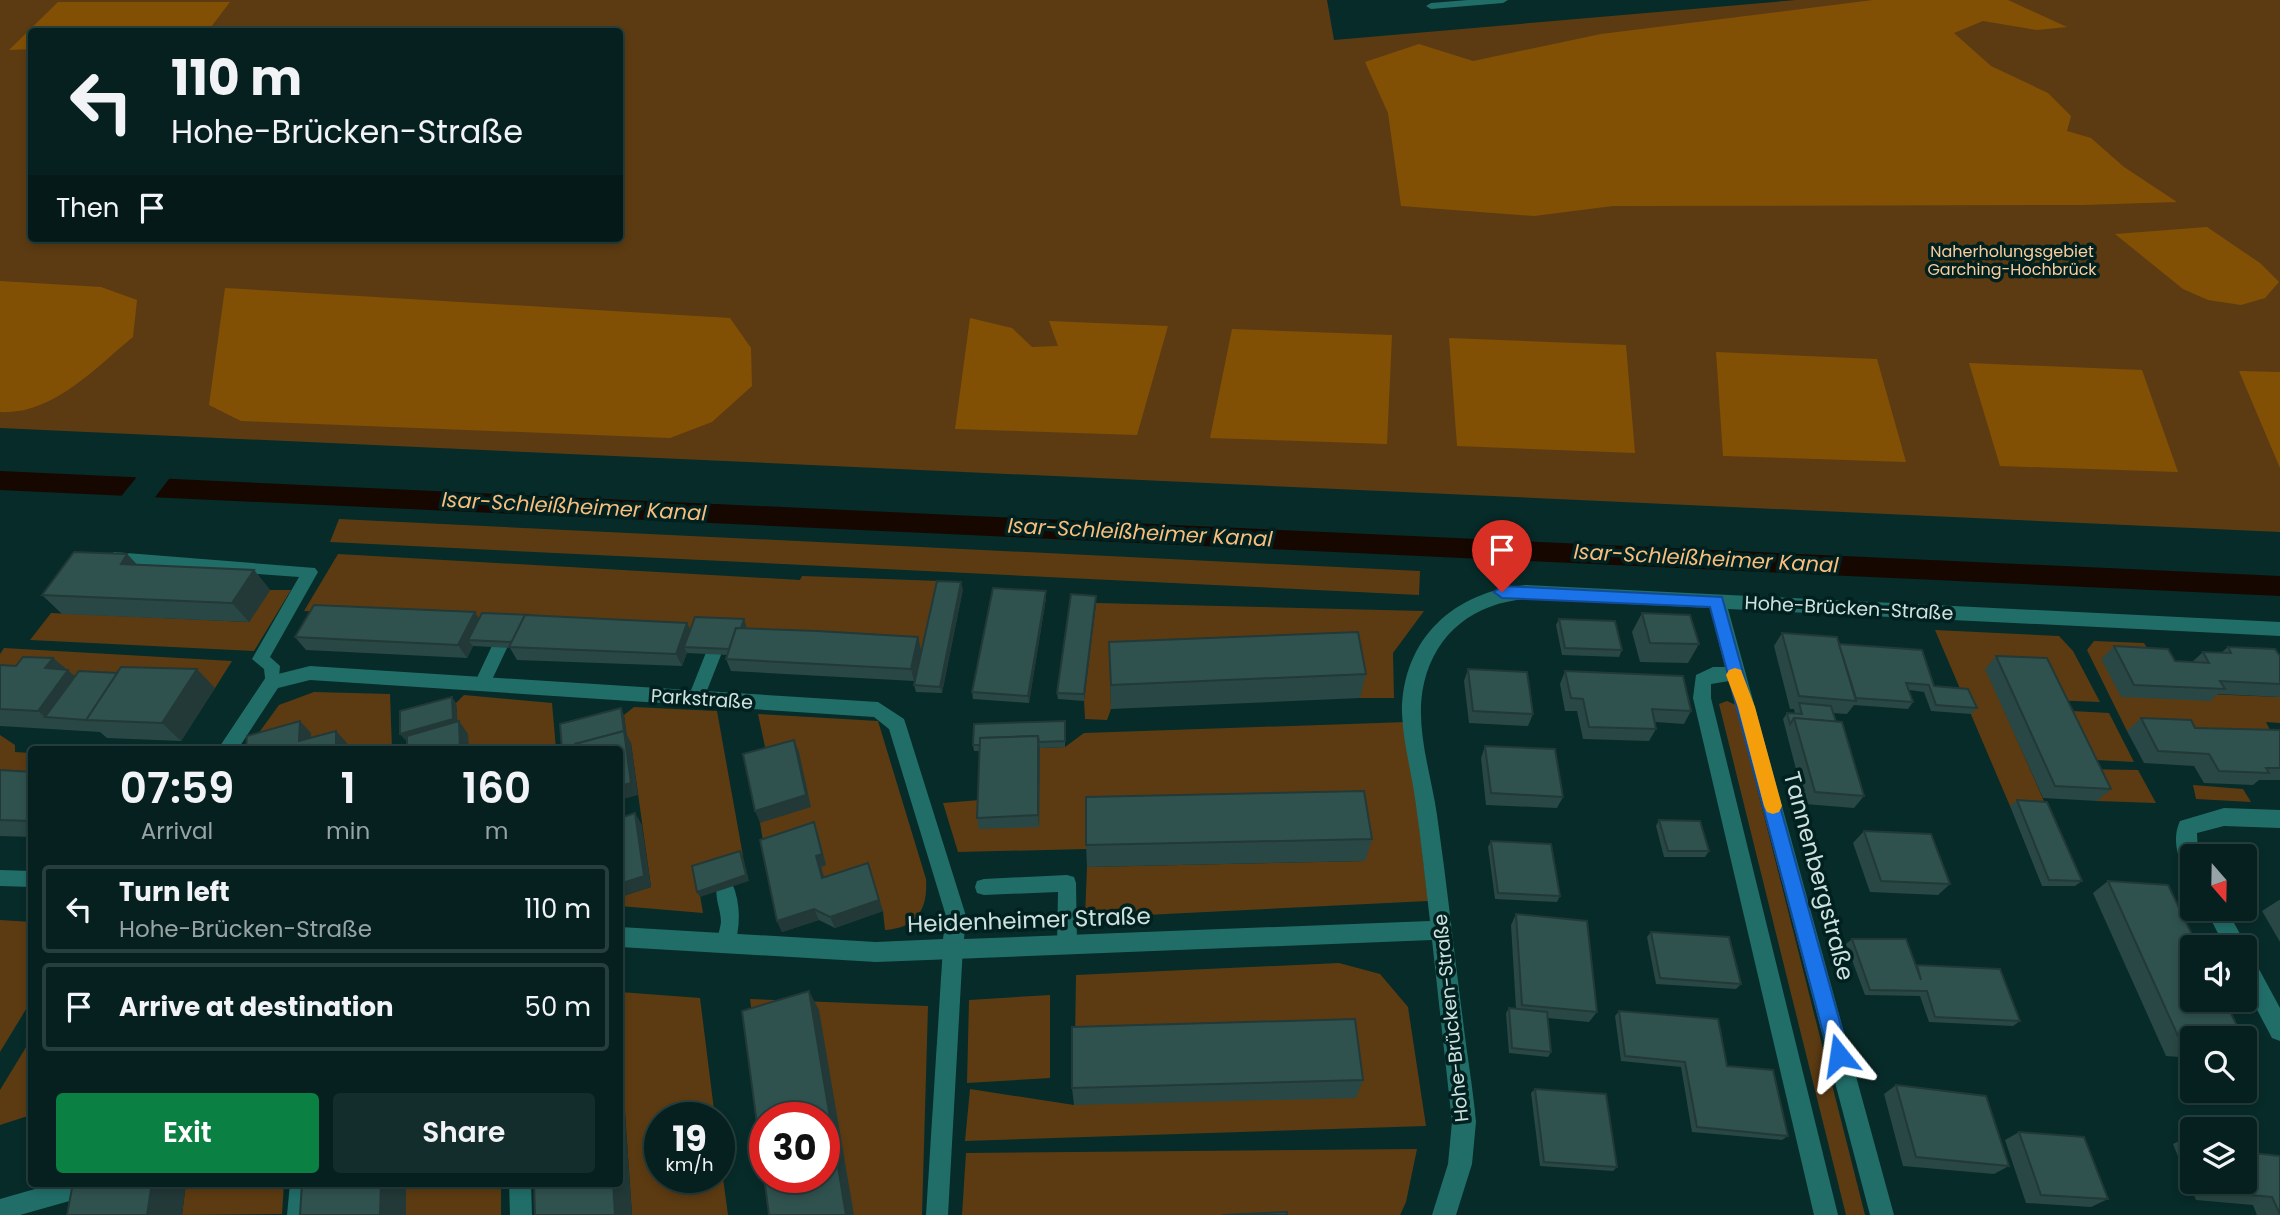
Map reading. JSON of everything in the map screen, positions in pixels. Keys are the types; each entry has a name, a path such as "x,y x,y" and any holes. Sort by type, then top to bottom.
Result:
{"street":[{"name":"Hohe-Brücken-Straße","path":"1444,1215 1451,1198 1464,1133 1425,799 1411,719 1414,686 1426,649 1453,618 1476,600 1502,592 2280,629"},
{"name":"Tannenbergstraße","path":"1717,601 1734,674 1746,707 1882,1215"},
{"name":"Parkstraße","path":"272,682 310,673 878,710 897,724 956,916 953,947"},
{"path":"1734,674 1713,674 1702,680 1702,698 1826,1215"},
{"path":"230,746 272,682"},
{"path":"2188,844 2187,827 2224,817 2280,819"},
{"name":"Heidenheimer Straße","path":"623,937 876,952 1441,930"},
{"path":"2257,987 2280,1030"}],"lane":[{"path":"1431,6 1503,0"},
{"path":"114,558 310,572 260,659 272,666 272,682"},
{"path":"482,684 499,648"},
{"path":"696,698 713,655"},
{"path":"0,878 28,879"},
{"path":"984,887 1067,883 1067,945"},
{"path":"725,889 730,922 726,943"},
{"path":"937,1215 953,947"},
{"path":"0,1210 70,1187"},
{"path":"68,1215 73,1187"},
{"path":"298,1215 301,1187"},
{"path":"520,1187 521,1215"}],"green space":[{"name":"Naherholungsgebiet Garching-Hochbrück","path":"0,0 1327,0 1334,40 1796,0 2280,0 2280,532 0,428"},
{"path":"339,519 1420,571 1419,595 330,542"},
{"path":"338,554 800,580 802,576 940,581 925,649 921,650 741,641 746,626 693,636 304,611"},
{"path":"270,590 291,590 254,651 30,640 51,613 249,622"},
{"path":"1096,603 1424,611 1393,653 1394,698 1360,698 1353,657 1110,667 1111,709 1107,720 1085,719 1084,700"},
{"path":"1935,630 2059,636 2073,651 2100,702 2049,700 1986,669 2047,808 2010,806"},
{"path":"2094,641 2144,643 2155,661 2206,694 2280,697 2280,723 2266,722 2271,732 2127,731 2087,650"},
{"path":"4,648 232,661 215,688 141,686 0,704 0,654"},
{"path":"314,692 390,694 392,746 311,746 311,734 249,746 279,705"},
{"path":"464,695 552,703 556,746 466,746 458,737 456,703"},
{"path":"1727,701 1736,705 1865,1215 1846,1215 1719,704"},
{"path":"634,707 717,711 743,856 696,872 703,913 623,906 623,896 651,887 631,743 627,739 624,715"},
{"path":"2054,710 2109,713 2134,762 2077,759"},
{"path":"758,714 878,721 926,879 925,899 913,921 885,930 883,911 827,889 821,867 765,852 760,823 768,761"},
{"path":"1407,722 1428,901 1085,918 1087,867 1365,861 1087,849 958,852 943,803 980,800 1040,748 1065,747 1084,733"},
{"path":"0,735 15,745 15,752 28,753 28,789 0,787"},
{"path":"2081,769 2138,770 2156,803 2097,801"},
{"path":"2193,785 2243,789 2251,802 2196,799"},
{"path":"0,920 28,922 28,1006 0,1052"},
{"path":"1339,963 1380,974 1408,1007 1426,1126 965,1141 970,1089 1074,1105 1076,975"},
{"path":"623,992 700,998 713,1102 644,1102 644,1193 725,1193 728,1215 632,1215 623,1083"},
{"path":"1050,995 1050,1078 967,1083 969,1000"},
{"path":"750,999 928,1006 922,1215 852,1215 840,1147 840,1102 832,1102 816,1012 754,1030"},
{"path":"28,1044 28,1116 0,1125 0,1090"},
{"path":"1417,1149 1406,1202 1400,1215 962,1215 966,1153"},
{"path":"186,1187 284,1187 282,1214 182,1215"},
{"path":"406,1187 501,1187 501,1215 406,1215"}],"shaded area":[{"path":"1873,0 2008,0 2067,27 2037,30 1983,21 1954,33 1991,66 2048,93 2071,116 2067,131 2091,138 2124,167 2177,202 2083,205 1613,206 1534,216 1401,206 1388,113 1365,62 1419,44 1473,61 1601,34"},
{"path":"58,2 230,2 210,28 31,28"},
{"path":"28,31 28,49 9,50"},
{"path":"2207,227 2260,263 2279,282 2265,298 2241,305 2208,300 2183,289 2115,234"},
{"path":"0,281 101,287 137,300 133,337 88,375 55,398 19,411 0,412"},
{"path":"225,288 730,318 751,348 752,386 712,422 670,438 241,421 209,405"},
{"path":"970,318 1012,328 1032,347 1058,346 1049,321 1168,326 1137,435 955,429"},
{"path":"1232,329 1392,335 1387,444 1210,438"},
{"path":"1449,338 1626,345 1635,453 1457,446"},
{"path":"1716,352 1877,359 1906,462 1723,456"},
{"path":"1969,363 2142,370 2178,472 2000,466"},
{"path":"2239,371 2280,372 2280,468"}],"water":[{"name":"Isar-Schleißheimer Kanal","path":"0,471 2280,576 2280,596 0,490"}],"pier":[{"path":"140,473 172,475 152,501 119,499"}],"building":[{"path":"74,552 127,554 121,564 254,570 232,603 42,595"},
{"path":"937,581 961,582 940,687 914,685"},
{"path":"993,588 1046,591 1028,696 972,692"},
{"path":"1071,594 1096,596 1084,694 1057,693"},
{"path":"314,605 475,612 458,645 295,637"},
{"path":"482,613 532,615 525,615 512,642 468,640"},
{"path":"1642,613 1690,615 1699,644 1650,643"},
{"path":"525,615 687,623 676,654 509,647"},
{"path":"695,617 744,619 741,628 736,628 729,649 684,647"},
{"path":"1559,619 1615,621 1622,650 1565,648"},
{"path":"736,628 918,637 911,669 726,659"},
{"path":"1358,632 1366,674 1111,685 1109,642"},
{"path":"1782,633 1837,637 1856,701 1799,696"},
{"path":"1839,644 1922,650 1934,686 1968,689 1977,708 1936,705 1929,685 1906,683 1913,702 1856,698"},
{"path":"2114,646 2168,649 2175,661 2209,663 2203,652 2231,653 2228,647 2275,649 2280,656 2280,684 2220,681 2225,689 2134,685"},
{"path":"1996,656 2047,658 2111,789 2055,786"},
{"path":"23,657 53,658 45,668 68,670 38,711 0,709 0,665 16,666"},
{"path":"121,667 197,669 162,723 86,720"},
{"path":"1468,669 1527,672 1533,714 1473,711"},
{"path":"79,671 117,673 86,720 45,717"},
{"path":"1565,671 1683,676 1691,711 1652,709 1656,729 1589,727 1583,699 1571,698"},
{"path":"452,697 453,719 400,734 400,711"},
{"path":"1799,703 1831,706 1836,722 1794,718 1790,724 1787,713 1802,714"},
{"path":"621,708 624,731 575,746 562,746 560,724"},
{"path":"1794,718 1842,722 1864,796 1815,792"},
{"path":"2141,718 2191,720 2195,728 2280,730 2280,768 2266,768 2269,773 2219,771 2209,754 2158,751"},
{"path":"300,721 299,741 336,731 336,746 246,746 247,736"},
{"path":"459,721 460,746 407,746 407,736"},
{"path":"1065,721 1065,741 1039,742 1038,736 980,738 980,745 973,745 974,724"},
{"path":"624,731 631,783 623,785 623,746 575,744"},
{"path":"1038,736 1038,815 977,818 980,738"},
{"path":"794,740 806,795 755,811 743,754"},
{"path":"1485,746 1555,749 1563,797 1491,793"},
{"path":"0,770 28,772 28,821 0,820"},
{"path":"1364,791 1372,839 1086,845 1086,797"},
{"path":"2017,800 2047,802 2082,881 2049,880"},
{"path":"635,813 644,876 623,883 623,817"},
{"path":"1659,820 1700,821 1709,851 1668,851"},
{"path":"814,822 822,854 816,856 822,878 868,863 879,900 830,917 814,909 777,921 760,840"},
{"path":"1864,831 1931,834 1950,884 1881,881"},
{"path":"1491,841 1551,844 1560,896 1498,893"},
{"path":"740,851 746,875 697,892 692,866"},
{"path":"2108,881 2168,885 2180,910 2180,921 2185,921 2192,935 2180,935 2180,1012 2230,1012 2237,1026 2180,1026 2180,1040"},
{"path":"1516,914 1587,921 1597,1012 1522,1005"},
{"path":"1651,932 1729,937 1741,984 1660,978"},
{"path":"1852,939 1906,939 1921,980 1917,965 2000,969 2020,1021 1935,1017 1927,991 1870,990"},
{"path":"809,991 827,1102 754,1102 742,1011"},
{"path":"1509,1008 1547,1012 1551,1052 1512,1048"},
{"path":"1619,1011 1718,1019 1727,1066 1773,1070 1788,1136 1697,1127 1685,1062 1625,1056"},
{"path":"1355,1019 1363,1080 1072,1088 1072,1027"},
{"path":"1896,1085 1986,1096 2009,1166 1916,1157"},
{"path":"1535,1089 1606,1094 1617,1167 1544,1162"},
{"path":"2019,1132 2084,1137 2108,1199 2041,1195"},
{"path":"2257,1153 2280,1156 2280,1214 2272,1197 2238,1194 2257,1194"},
{"path":"840,1179 846,1215 769,1215 766,1193 840,1193"},
{"path":"72,1187 151,1187 147,1215 67,1215"},
{"path":"302,1187 381,1187 380,1215 300,1215"},
{"path":"534,1187 613,1187 615,1215 535,1215"},
{"path":"1287,1212 1287,1215 1222,1215"}],"slow traffic":[{"path":"1735,675 1773,806"}],"route":[{"path":"1502,592 1717,601 1734,674 1746,707 1839,1055"}]}
